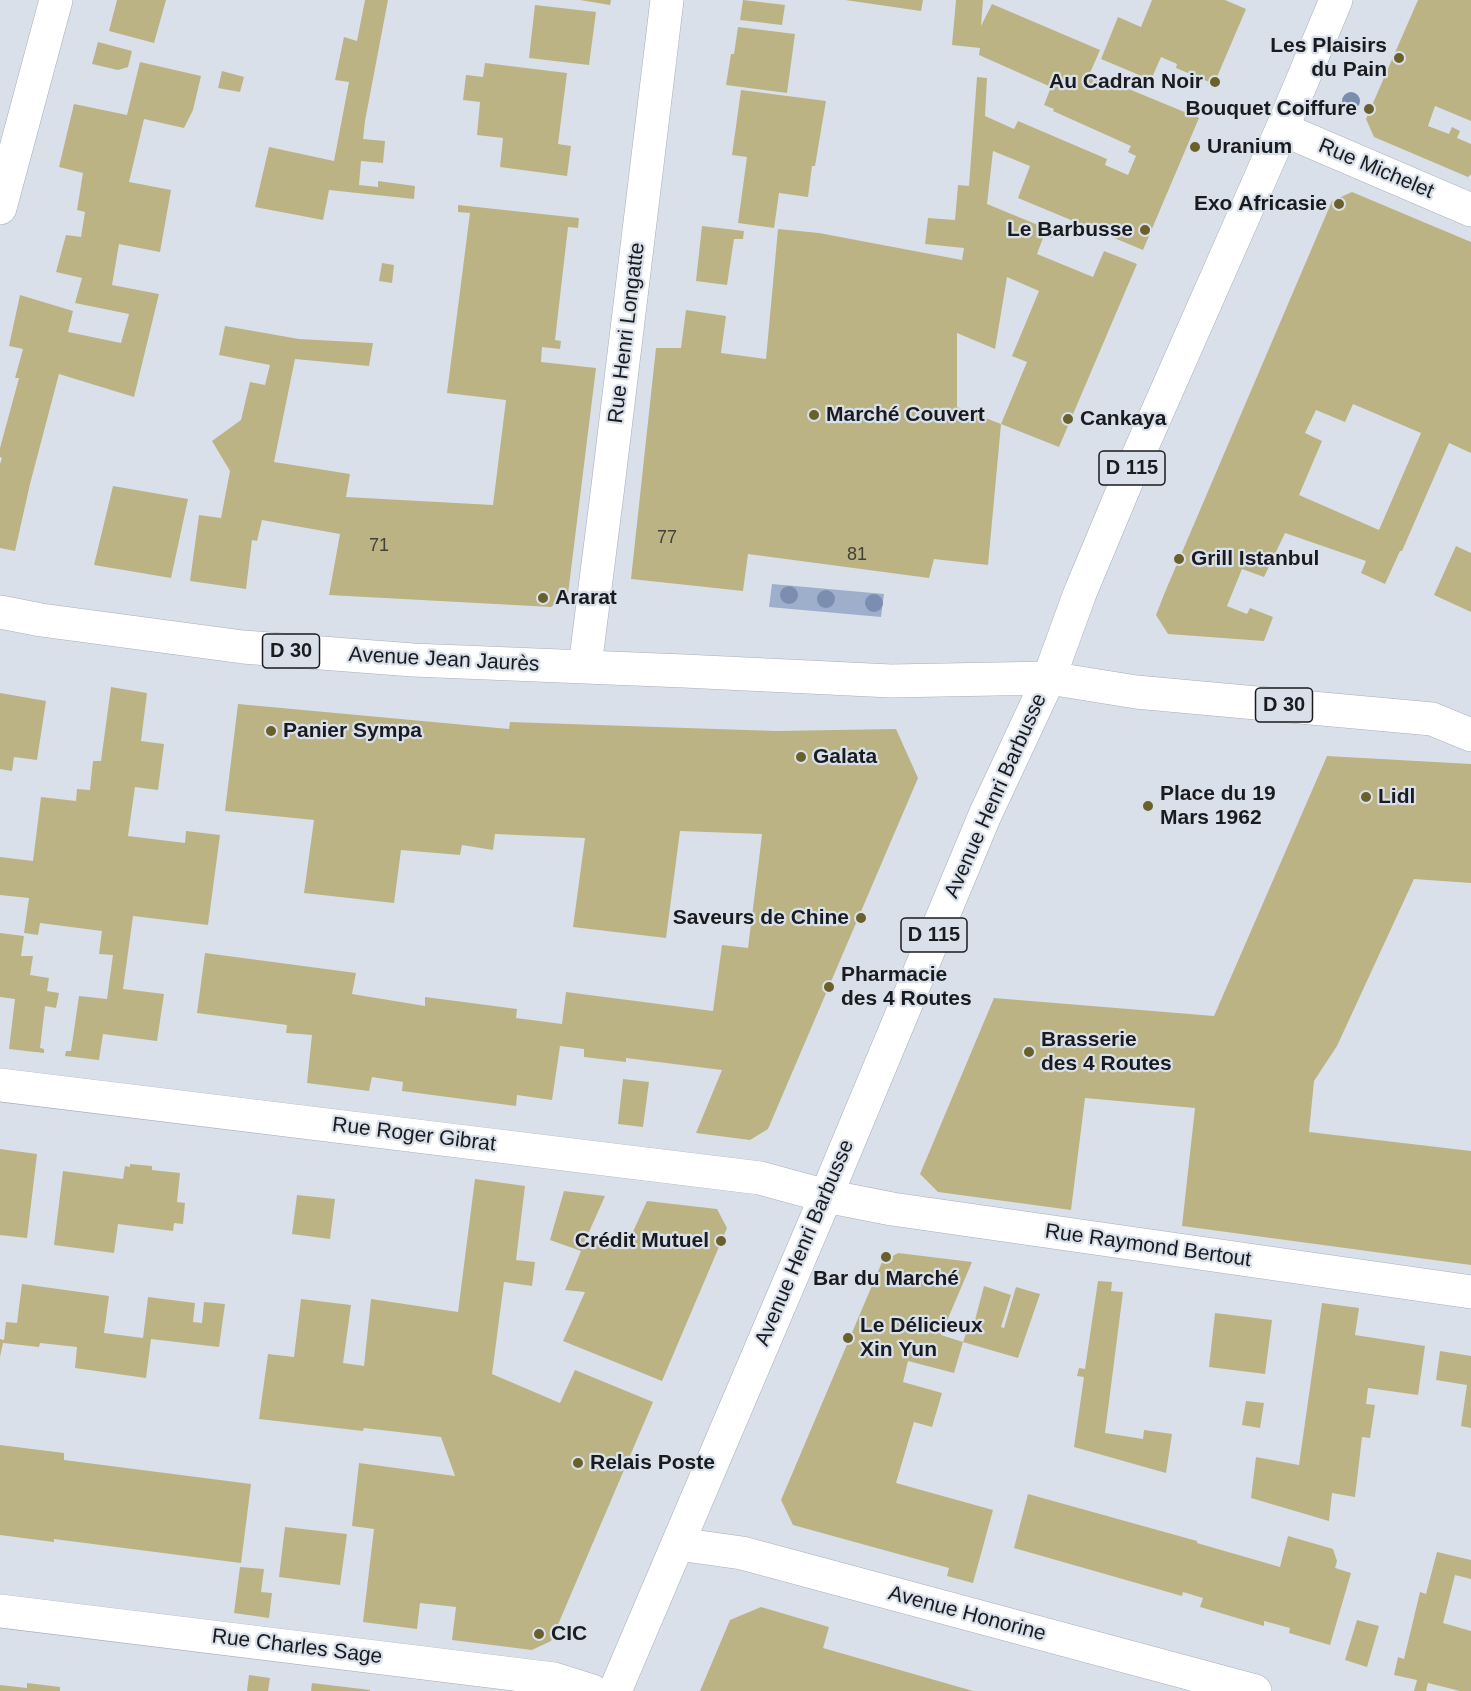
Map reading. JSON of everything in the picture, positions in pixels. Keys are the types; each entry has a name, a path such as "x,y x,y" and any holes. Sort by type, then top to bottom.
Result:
{"street":[{"path":"0,208 56,0"},
{"name":"Rue Henri Longatte","path":"585,666 608,494 667,0"},
{"name":"Avenue Henri Barbusse","path":"615,1691 826,1196 985,814 1049,678 1080,593 1126,483 1282,129 1336,0"},
{"name":"Rue Michelet","path":"1282,129 1471,210"},
{"name":"Avenue Jean Jaurès","path":"0,612 107,630 243,647 413,660 891,681 1049,678"},
{"name":"D 30","path":"1049,678 1136,692 1432,719 1471,707"},
{"path":"1432,719 1471,735"},
{"name":"Rue Roger Gibrat","path":"0,1085 760,1178 826,1196"},
{"name":"Rue Raymond Bertout","path":"826,1196 892,1209 1471,1292"},
{"name":"Avenue Honorine","path":"678,1544 742,1553 1255,1691"},
{"name":"Rue Charles Sage","path":"0,1611 554,1679 592,1691"}],"shaded area":[{"path":"772,584 884,594 881,617 769,607"}],"building":[{"path":"117,0 166,0 154,43 109,31"},
{"path":"365,0 388,0 363,139 385,141 383,163 361,161 359,185 378,187 378,181 415,186 414,199 329,190 323,220 255,207 269,147 334,161 349,82 335,80 344,37 357,41"},
{"path":"580,0 611,0 610,5"},
{"path":"743,0 785,5 782,25 740,20"},
{"path":"845,0 923,0 921,11"},
{"name":"Marché Couvert","path":"956,0 983,0 981,26 992,4 1100,50 1090,73 1199,118 1143,250 1018,198 1030,166 993,151 987,204 1055,232 1052,238 1044,235 1037,254 1093,277 1104,251 1137,264 1059,447 1001,424 988,565 934,559 929,578 748,554 743,591 631,579 656,348 681,348 686,310 726,316 721,353 766,359 778,229 819,233 962,260 964,248 925,244 928,218 955,220 958,185 969,186 977,77 987,78 985,116 1014,129 1018,121 1107,159 1105,165 1128,175 1136,156 1128,152 1131,146 1044,105 1051,87 979,55 980,48 952,45","holes":["1007,277 1039,291 1012,356 1027,362 1001,424 957,407 957,333 995,349"]},
{"path":"1152,0 1225,0 1246,9 1214,84 1176,68 1177,64 1161,57 1151,80 1101,59 1118,17 1141,27"},
{"path":"1418,0 1471,0 1471,121 1435,106 1428,126 1449,134 1452,127 1460,131 1457,138 1471,144 1471,174 1468,177 1374,137 1366,119"},
{"path":"535,5 596,12 589,65 529,58"},
{"path":"738,27 795,34 787,93 726,85"},
{"path":"98,42 132,51 128,67 118,70 92,64"},
{"path":"140,62 201,76 193,110 184,128 144,119 129,182 171,190 160,252 119,244 112,285 159,294 134,397 59,374 15,551 0,548 0,464 2,458 0,448 19,378 15,378 23,349 9,346 20,295 73,311 68,332 121,343 129,314 75,303 82,278 56,272 66,235 81,237 85,212 77,210 83,173 59,167 74,104 127,115"},
{"path":"485,63 567,73 558,144 571,146 567,176 500,167 503,138 477,135 480,102 463,100 466,75 483,77"},
{"path":"222,71 244,77 240,92 218,88"},
{"path":"741,90 826,101 808,197 779,193 774,228 738,223 747,157 732,155"},
{"path":"1352,192 1471,242 1471,453 1449,443 1402,551 1385,584 1361,573 1366,561 1285,533 1264,577 1242,569 1227,606 1247,614 1250,608 1273,617 1264,641 1168,634 1156,615 1332,201","holes":["1353,404 1421,433 1379,530 1299,495 1322,441 1305,433 1316,410 1345,422"]},
{"path":"458,205 579,218 578,228 568,227 555,340 561,341 560,349 542,347 541,362 596,368 568,594 551,607 329,595 340,534 262,520 257,541 252,540 246,589 190,581 199,515 221,518 230,471 212,441 241,420 250,382 265,385 270,365 219,355 225,326 299,339 373,343 369,366 295,359 274,462 350,474 346,497 493,505 506,400 447,393 470,213 458,212"},
{"path":"702,226 744,231 743,239 734,239 727,285 696,281"},
{"path":"382,263 394,265 392,283 379,281"},
{"path":"113,486 188,499 171,578 94,565"},
{"path":"1456,546 1471,553 1471,612 1434,595"},
{"path":"111,687 147,693 141,741 164,744 158,790 135,787 128,836 185,843 186,831 220,835 208,925 133,916 123,989 164,994 157,1041 103,1034 99,1060 65,1056 66,1051 71,1051 79,996 107,999 113,955 99,954 102,931 40,923 38,935 24,933 29,898 0,895 0,857 33,861 41,797 76,801 77,789 90,790 93,761 101,761"},
{"path":"0,693 46,701 37,760 14,757 12,771 0,769"},
{"path":"238,704 509,729 510,722 776,731 896,729 918,778 768,1129 750,1140 696,1133 722,1070 626,1058 626,1062 584,1057 584,1049 560,1046 552,1100 517,1095 516,1106 402,1091 403,1082 372,1077 369,1091 307,1083 312,1035 286,1033 287,1025 197,1013 205,953 356,973 352,994 425,1006 425,997 517,1009 516,1018 562,1024 566,992 713,1011 722,945 748,948 762,834 680,831 666,938 573,927 585,838 495,834 493,850 462,845 460,855 401,850 394,903 304,893 314,820 225,811"},
{"path":"1327,756 1471,764 1471,883 1414,879 1337,1046 1314,1081 1309,1132 1471,1151 1471,1265 1182,1226 1195,1108 1085,1098 1071,1210 938,1192 920,1174 994,998 1214,1016"},
{"path":"0,933 24,936 21,956 33,956 30,975 49,978 47,991 59,993 56,1008 45,1006 40,1048 44,1049 44,1053 9,1049 15,999 0,997"},
{"path":"623,1079 649,1082 643,1127 618,1124"},
{"path":"0,1149 37,1154 27,1238 0,1235"},
{"path":"130,1164 152,1166 152,1170 180,1173 177,1202 185,1203 183,1224 174,1223 173,1231 118,1224 114,1253 54,1245 63,1171 123,1179 125,1166 130,1167"},
{"path":"475,1179 525,1186 516,1260 535,1262 532,1286 504,1282 492,1374 560,1403 575,1370 653,1402 551,1641 532,1650 452,1640 456,1607 420,1603 417,1629 363,1622 374,1529 352,1526 359,1463 455,1476 441,1437 259,1419 268,1354 294,1357 301,1299 351,1305 343,1363 364,1366 371,1299 458,1312"},
{"path":"564,1191 605,1196 585,1241 625,1249 647,1201 717,1209 727,1228 662,1381 563,1341 585,1292 565,1290 581,1251 550,1240"},
{"path":"297,1195 335,1199 330,1239 292,1234"},
{"path":"898,1253 972,1262 941,1335 963,1342 954,1373 908,1361 903,1382 942,1393 932,1427 914,1422 896,1483 993,1510 973,1583 947,1576 949,1568 793,1525 781,1500 882,1262"},
{"path":"1098,1281 1112,1282 1111,1291 1123,1292 1105,1433 1143,1439 1144,1430 1172,1434 1166,1473 1074,1447 1084,1377 1077,1376 1079,1368 1085,1369"},
{"path":"22,1284 109,1296 104,1333 143,1338 148,1297 195,1303 193,1322 202,1323 204,1302 225,1304 219,1347 151,1339 146,1378 75,1368 77,1347 40,1343 39,1347 3,1343 0,1357 0,1339 4,1340 6,1322 17,1323"},
{"path":"984,1286 1011,1295 1001,1327 1004,1328 1016,1287 1040,1294 1018,1358 963,1342 971,1319 975,1320"},
{"path":"1322,1303 1359,1308 1355,1335 1425,1346 1418,1395 1368,1388 1366,1404 1375,1405 1370,1438 1362,1437 1355,1497 1332,1493 1329,1521 1251,1498 1256,1457 1299,1465"},
{"path":"1215,1313 1272,1320 1265,1374 1209,1367"},
{"path":"1440,1351 1471,1356 1471,1428 1461,1426 1467,1385 1436,1380"},
{"path":"1246,1401 1264,1403 1260,1428 1242,1425"},
{"path":"0,1445 64,1453 64,1460 251,1484 241,1563 54,1539 54,1542 0,1535"},
{"path":"1028,1494 1197,1541 1197,1543 1280,1567 1288,1536 1333,1549 1337,1561 1335,1568 1351,1573 1330,1645 1289,1633 1290,1628 1264,1621 1264,1626 1200,1607 1203,1598 1183,1592 1182,1596 1014,1548"},
{"path":"285,1527 347,1534 340,1585 279,1577"},
{"path":"1437,1552 1471,1560 1471,1579 1455,1575 1443,1623 1471,1631 1471,1691 1460,1691 1428,1683 1426,1691 1414,1691 1417,1680 1394,1675 1398,1657 1404,1659 1420,1592 1426,1594"},
{"path":"240,1567 264,1569 261,1592 272,1593 269,1618 234,1613"},
{"path":"761,1607 829,1627 823,1648 973,1691 700,1691 730,1620"},
{"path":"1357,1620 1379,1626 1367,1667 1345,1660"},
{"path":"249,1675 270,1678 268,1691 247,1691"},
{"path":"27,1683 60,1687 60,1691 0,1691 0,1685 27,1688"},
{"path":"312,1683 370,1690 370,1691 311,1691"}],"place":[{"name":"Les Plaisirs du Pain","path":"1399,58"},
{"name":"Au Cadran Noir","path":"1215,82"},
{"name":"Bouquet Coiffure","path":"1369,109"},
{"name":"Uranium","path":"1195,147"},
{"name":"Exo Africasie","path":"1339,204"},
{"name":"Le Barbusse","path":"1145,230"},
{"name":"Marché Couvert","path":"814,415"},
{"name":"Cankaya","path":"1068,419"},
{"name":"Grill Istanbul","path":"1179,559"},
{"name":"Ararat","path":"543,598"},
{"name":"Panier Sympa","path":"271,731"},
{"name":"Galata","path":"801,757"},
{"name":"Lidl","path":"1366,797"},
{"name":"Place du 19 Mars 1962","path":"1148,806"},
{"name":"Saveurs de Chine","path":"861,918"},
{"name":"Pharmacie des 4 Routes","path":"829,987"},
{"name":"Brasserie des 4 Routes","path":"1029,1052"},
{"name":"Crédit Mutuel","path":"721,1241"},
{"name":"Bar du Marché","path":"886,1257"},
{"name":"Le Délicieux Xin Yun","path":"848,1338"},
{"name":"Relais Poste","path":"578,1463"},
{"name":"CIC","path":"539,1634"}]}
